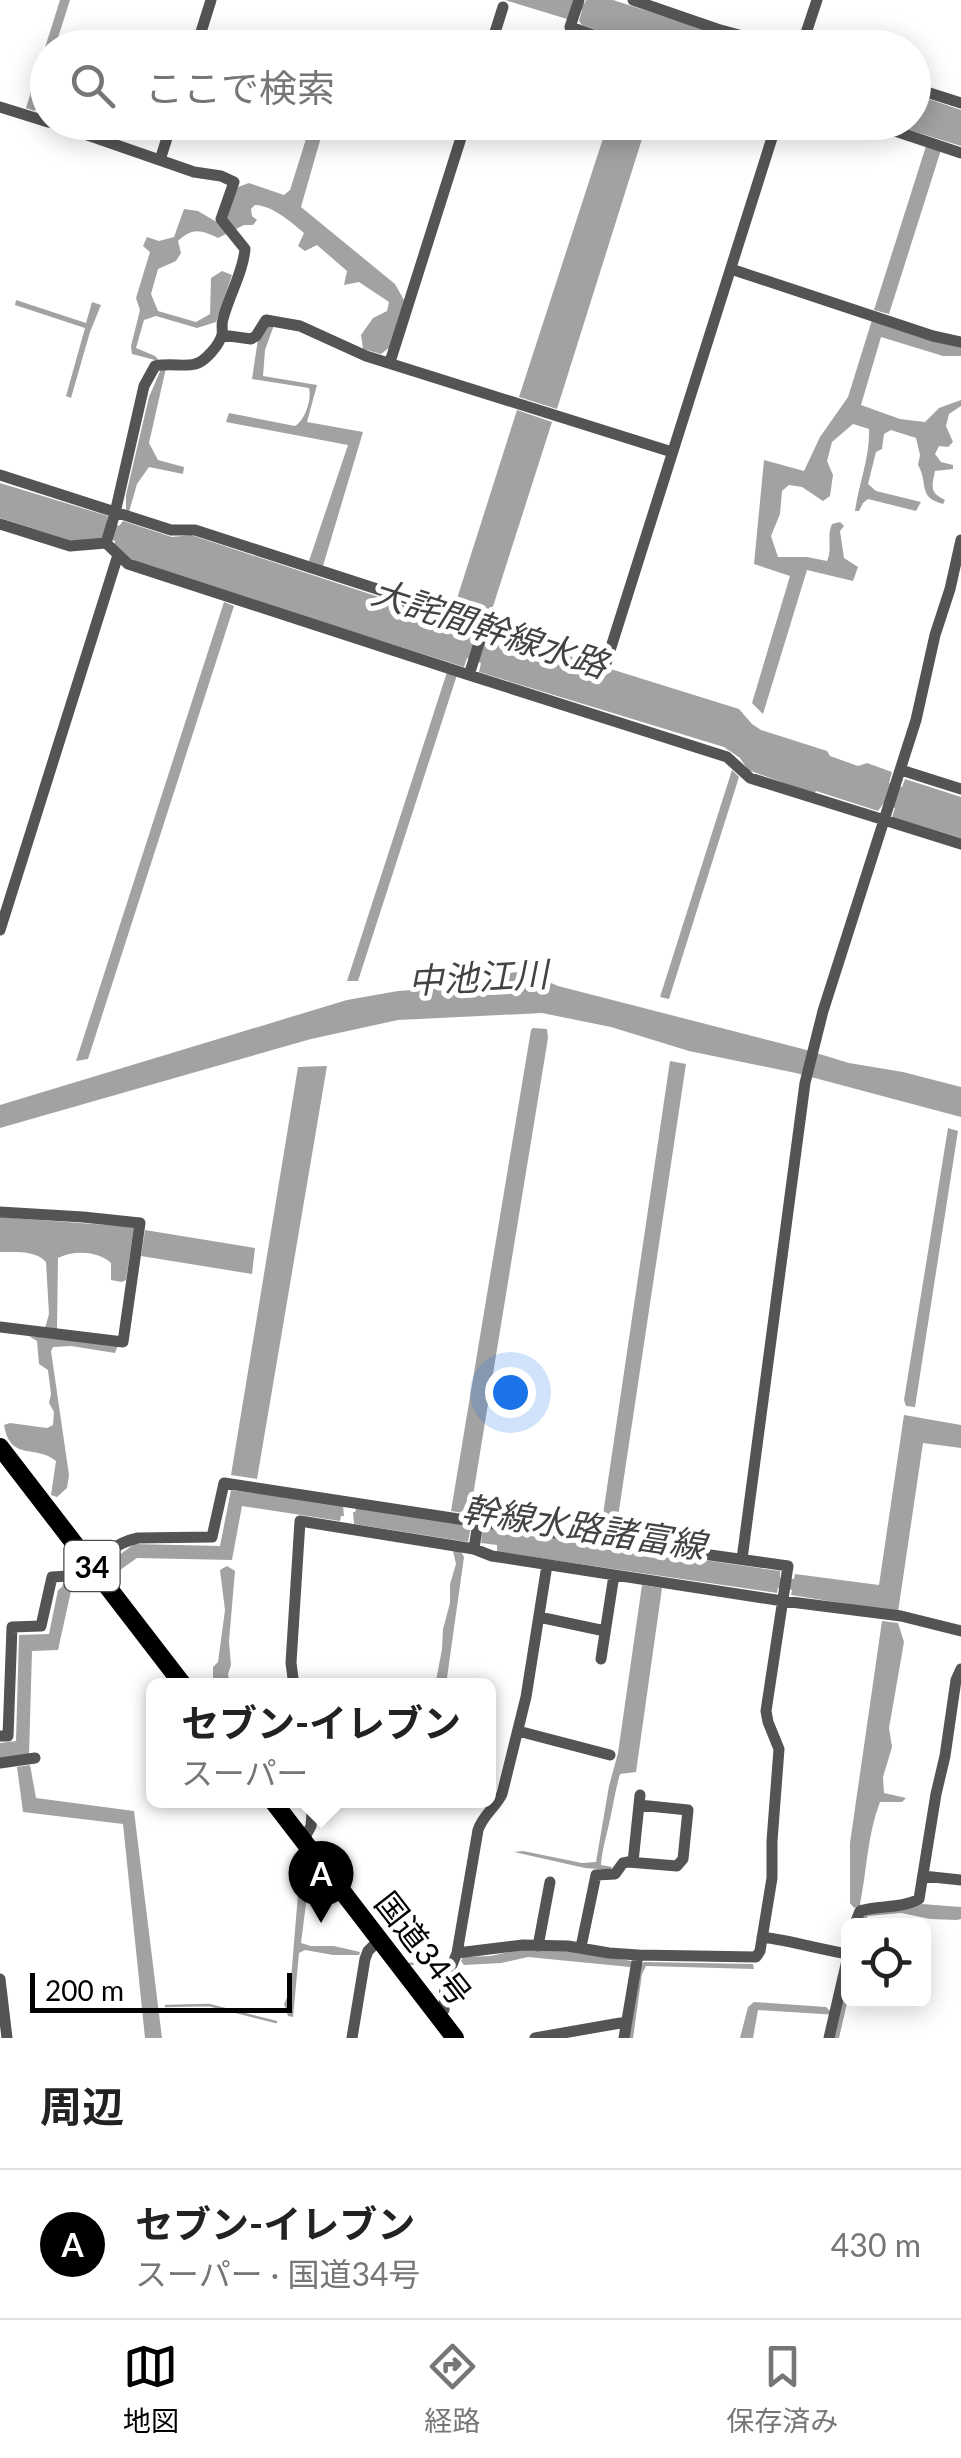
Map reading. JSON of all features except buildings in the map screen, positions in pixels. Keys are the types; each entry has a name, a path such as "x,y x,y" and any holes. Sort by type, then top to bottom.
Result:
{"highway":[{"name":"34","path":"0,1446 178,1678"},
{"name":"国道34号","path":"278,1808 456,2038"}],"street":[{"path":"202,30 211,0"},
{"path":"633,0 721,30"},
{"path":"807,30 816,0"},
{"path":"578,4 570,27 579,30"},
{"path":"496,30 503,7"},
{"path":"931,93 961,103"},
{"path":"0,107 30,116"},
{"path":"102,140 234,182 221,219 245,249 221,322 222,335 200,364 155,366 144,386 106,543"},
{"path":"160,160 166,140"},
{"path":"390,362 460,140"},
{"path":"606,663 771,140"},
{"path":"922,140 961,153"},
{"path":"731,269 961,342"},
{"path":"222,335 250,339 266,320 300,326 366,356 672,452"},
{"path":"0,475 114,517 171,530 195,530 485,624 471,669"},
{"path":"0,524 70,546 106,543 128,564 471,669 727,757 750,778 886,814 961,844"},
{"path":"742,1559 804,1083 916,720 961,540"},
{"path":"0,930 118,555"},
{"path":"898,776 961,789"},
{"path":"0,1212 140,1223 123,1342 0,1327"},
{"path":"0,1736 8,1736 12,1627 41,1626 52,1577 86,1575 98,1560 126,1540 212,1537 224,1483 457,1546 477,1535 788,1566 766,1712 780,1749 772,1878 756,1957 638,1956 581,1947 538,1946 457,1952"},
{"path":"293,1678 300,1521 349,1515 459,1519 492,1556 614,1575 784,1589 961,1632"},
{"path":"496,1804 502,1794 526,1697 548,1565"},
{"path":"601,1658 614,1575"},
{"path":"539,1617 605,1630"},
{"path":"858,1918 862,1910 903,1906 916,1902 921,1895 956,1680 961,1669"},
{"path":"518,1730 610,1755"},
{"path":"0,1763 35,1758"},
{"path":"581,1947 596,1875 615,1874 623,1863 677,1866 683,1859 688,1810 640,1800 633,1862"},
{"path":"303,1841 311,1826 312,1808"},
{"path":"438,2015 444,2010 445,1982 457,1952 478,1830 482,1818 492,1808"},
{"path":"923,1876 961,1880"},
{"path":"538,1946 550,1882"},
{"path":"762,1937 803,1942 841,1954"},
{"path":"352,2038 368,1951 379,1940"},
{"path":"624,2038 638,1956"},
{"path":"0,1979 7,2038"},
{"path":"829,2038 841,1986"},
{"path":"534,2038 626,2022"}],"shaded area":[{"path":"60,0 70,0 60,30 51,30"},
{"path":"505,0 574,0 584,4 586,0 613,0 706,30 597,30 582,25 582,10 572,7 567,19"},
{"path":"931,100 961,110 961,146 931,137"},
{"path":"306,140 320,140 301,207 395,284 404,300 390,347 381,354 363,349 361,335 373,318 387,311 389,302 359,282 344,285 347,271 317,245 305,251 298,246 304,233 275,211 255,205 251,209 257,220 253,225 244,225 218,238 197,231 183,237 178,241 181,253 176,261 158,269 151,294 158,311 196,322 210,314 211,278 222,271 232,275 216,322 197,328 156,316 144,320 136,348 155,356 166,368 149,443 158,460 184,467 183,474 149,467 137,484 129,512 126,495 149,397 161,369 155,360 132,354 131,346 140,310 136,298 150,252 143,246 147,237 159,241 174,237 184,209 198,211 220,224 238,187 249,183 284,195 290,190"},
{"path":"602,140 642,140 557,409 519,397"},
{"path":"926,146 941,150 889,314 874,310"},
{"path":"16,300 86,323 92,302 101,305 71,398 66,396 85,328 15,305"},
{"path":"872,320 961,345 961,356 943,356 881,337 861,405 900,419 925,422 939,408 961,400 961,406 949,414 946,426 953,442 948,447 939,446 935,454 941,462 953,465 953,469 935,471 933,489 945,500 943,504 927,494 918,465 916,438 891,430 884,434 882,449 876,452 868,484 876,491 921,502 916,511 868,499 855,511 869,429 853,424 832,442 827,461 833,475 830,496 823,501 802,487 789,485 782,491 780,514 771,536 778,557 827,561 830,529 840,522 844,526 840,531 844,558 858,567 853,581 807,570 763,714 752,703 790,576 754,564 764,460 804,471 820,437 848,397"},
{"path":"267,324 274,325 265,350 263,376 317,385 307,422 363,432 323,566 309,561 348,445 226,422 229,413 295,426 307,409 309,388 252,379 258,339"},
{"path":"517,410 552,422 489,619 454,608"},
{"path":"0,483 108,516 107,521 119,526 123,521 172,537 191,535 476,629 474,636 488,641 492,632 739,709 761,730 827,751 830,756 858,766 867,763 892,772 889,783 902,787 905,779 961,797 961,838 892,817 895,808 883,804 878,811 816,791 814,794 748,770 740,758 724,747 479,672 481,663 467,658 464,667 133,562 114,546 115,541 103,537 72,541 0,518"},
{"path":"224,602 234,606 88,1059 76,1061"},
{"path":"447,672 457,675 358,981 347,981"},
{"path":"732,770 739,777 669,999 660,997"},
{"path":"518,972 849,1063 961,1087 961,1117 796,1073 689,1051 611,1027 542,1013 398,1020 311,1039 0,1128 0,1105 347,1000 398,991 484,985"},
{"path":"533,1028 547,1029 548,1038 470,1514 451,1511"},
{"path":"670,1061 686,1064 615,1537 600,1535"},
{"path":"327,1066 257,1479 231,1475 298,1067"},
{"path":"948,1128 958,1131 915,1407 906,1406 904,1400"},
{"path":"0,1217 134,1227 126,1280 111,1280 111,1263 93,1254 58,1258 57,1329 45,1328 49,1314 46,1262 31,1254 0,1252"},
{"path":"145,1230 255,1248 252,1274 141,1256"},
{"path":"29,1336 118,1345 115,1353 71,1346 53,1347 51,1351 69,1475 67,1488 57,1497 51,1495 56,1461 12,1444 4,1425 53,1425 48,1370 39,1364 37,1341"},
{"path":"904,1415 961,1425 961,1448 923,1443 898,1612 791,1595 792,1590 778,1588 777,1593 497,1552 497,1545 481,1543 483,1528 780,1571 780,1578 794,1579 795,1574 879,1585"},
{"path":"231,1490 343,1505 344,1516 340,1521 242,1506 232,1560 137,1558 107,1575 106,1565 134,1544 220,1546"},
{"path":"357,1507 471,1526 468,1542 354,1524 353,1512"},
{"path":"460,1550 464,1557 447,1678 437,1678 456,1564 453,1551"},
{"path":"227,1566 235,1571 229,1678 213,1678 225,1610 220,1570"},
{"path":"93,1578 97,1584 91,1588 74,1587 71,1591 58,1650 32,1651 29,1755 0,1759 0,1743 16,1741 19,1635 49,1634 58,1590 64,1581 89,1582"},
{"path":"642,1585 662,1588 636,1772 620,1774 602,1854 601,1865 612,1867 585,1868 514,1852 596,1862 618,1753"},
{"path":"882,1621 898,1623 904,1642 889,1728 892,1747 883,1777 884,1793 906,1798 902,1802 880,1802 860,1904 866,1912 922,1904 961,1907 961,1919 931,1919 901,1913 858,1918 858,1906 854,1908 850,1903 850,1843"},
{"path":"30,1765 36,1798 134,1811 162,2038 145,2038 123,1824 23,1812 17,1767"},
{"path":"306,1876 309,1880 301,1943 360,1952 299,1953 293,2017 288,2016 284,2004 290,1991 299,1882"},
{"path":"522,1949 579,1951 640,1965 753,1964 754,1969 646,1966 633,2038 629,2038 630,1967 528,1957 501,1963 464,1965 461,1961 463,1957"},
{"path":"841,1985 841,2008 846,2008 839,2038 833,2038 838,2015 758,2010 753,2038 740,2038 748,2007 754,2002 826,2007 830,2011"}],"waterway":[{"path":"409,1964 448,1960"},
{"path":"166,2006 209,2005 276,2022"}],"place":[{"name":"セブン-イレブン","path":"321,1923"}],"water label":[{"name":"大詫間幹線水路","path":"490,627"},
{"name":"中池江川","path":"478,976"},
{"name":"幹線水路諸富線","path":"584,1526"}]}
